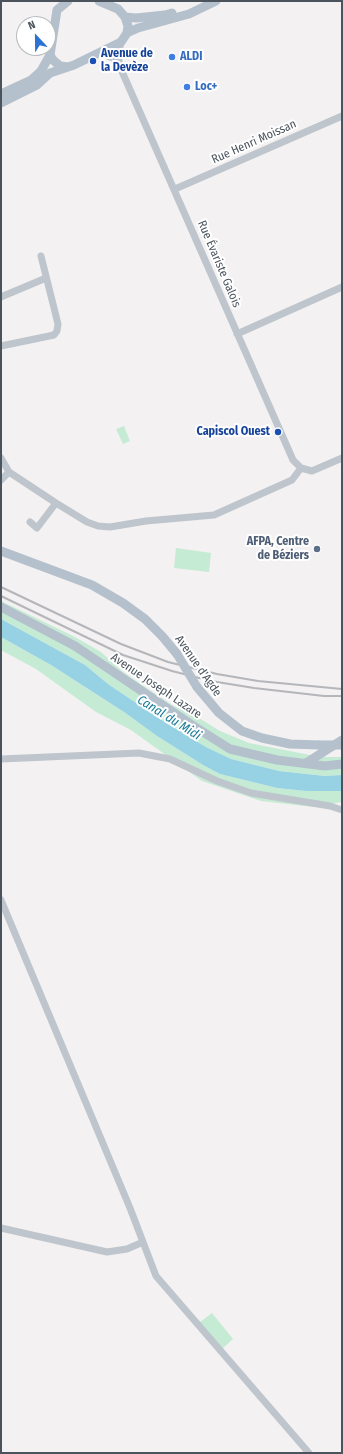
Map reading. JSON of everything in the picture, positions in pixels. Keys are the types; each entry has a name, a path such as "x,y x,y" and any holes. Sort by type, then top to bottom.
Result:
{"main road":[{"path":"55,16 57,5 68,1"},
{"path":"1,103 37,85 50,74 100,53 121,42 127,33 128,26 125,17 118,9 99,1"},
{"path":"125,17 136,18 165,15 188,9 203,1"},
{"path":"127,33 138,28 189,14 216,1"},
{"path":"1,94 31,80 40,73 49,56"},
{"path":"51,56 60,66 68,67"},
{"name":"Avenue d'Agde","path":"1,551 92,585 123,603 145,619 177,654 208,702 219,713 242,731 262,738 290,744 342,745"},
{"name":"Avenue Joseph Lazare","path":"1,607 75,646 230,749 277,760 325,766 342,764"},
{"path":"306,763 342,740"}],"street":[{"name":"Rue Évariste Galois","path":"120,67 118,56 121,42"},
{"name":"Rue Évariste Galois","path":"100,53 113,58 120,67 175,189 288,450 293,460 301,468"},
{"name":"Rue Henri Moissan","path":"175,189 342,116"},
{"path":"1,346 54,335 58,331 58,324 41,256"},
{"path":"1,297 46,278"},
{"path":"237,334 342,287"},
{"path":"1,458 9,472 56,503 87,522 98,526 110,527 214,515 292,480 301,468 312,471 342,458"},
{"path":"1,480 9,472"},
{"path":"30,522 38,528 56,503"},
{"path":"1,759 139,753 170,759 217,781 251,793 330,806 342,810"},
{"path":"1,900 130,1208 156,1276 309,1453"},
{"path":"1,1228 107,1252 127,1248 143,1242"}],"green space":[{"path":"124,426 130,441 123,444 116,429"},
{"path":"176,548 211,553 209,572 174,568"},
{"path":"1,601 73,636 101,652 123,672 172,705 199,718 220,731 249,743 320,757 342,757 342,775 326,776 279,771 231,759 206,747 166,723 108,684 85,665 1,619"},
{"path":"1,637 51,665 124,712 157,736 220,774 277,788 306,791 342,791 342,802 314,807 261,801 202,781 131,730 96,712 36,669 1,650"},
{"path":"212,1313 233,1339 222,1349 200,1322"}],"water":[{"path":"1,619 85,665 108,684 166,723 206,747 231,759 279,771 325,776 342,775 342,791 306,791 277,788 220,774 157,736 124,712 51,665 1,637"}],"railway":[{"path":"1,587 121,644 168,662 217,674 258,681 342,689"},
{"path":"1,596 123,655 172,671 211,681 254,688 324,696 342,696"}],"place":[{"name":"ALDI","path":"172,57"},
{"name":"Avenue de la Devèze","path":"93,61"},
{"name":"Loc+","path":"187,87"},
{"name":"Capiscol Ouest","path":"278,432"},
{"name":"AFPA, Centre de Béziers","path":"317,549"}],"water label":[{"name":"Canal du Midi","path":"169,718"}]}
